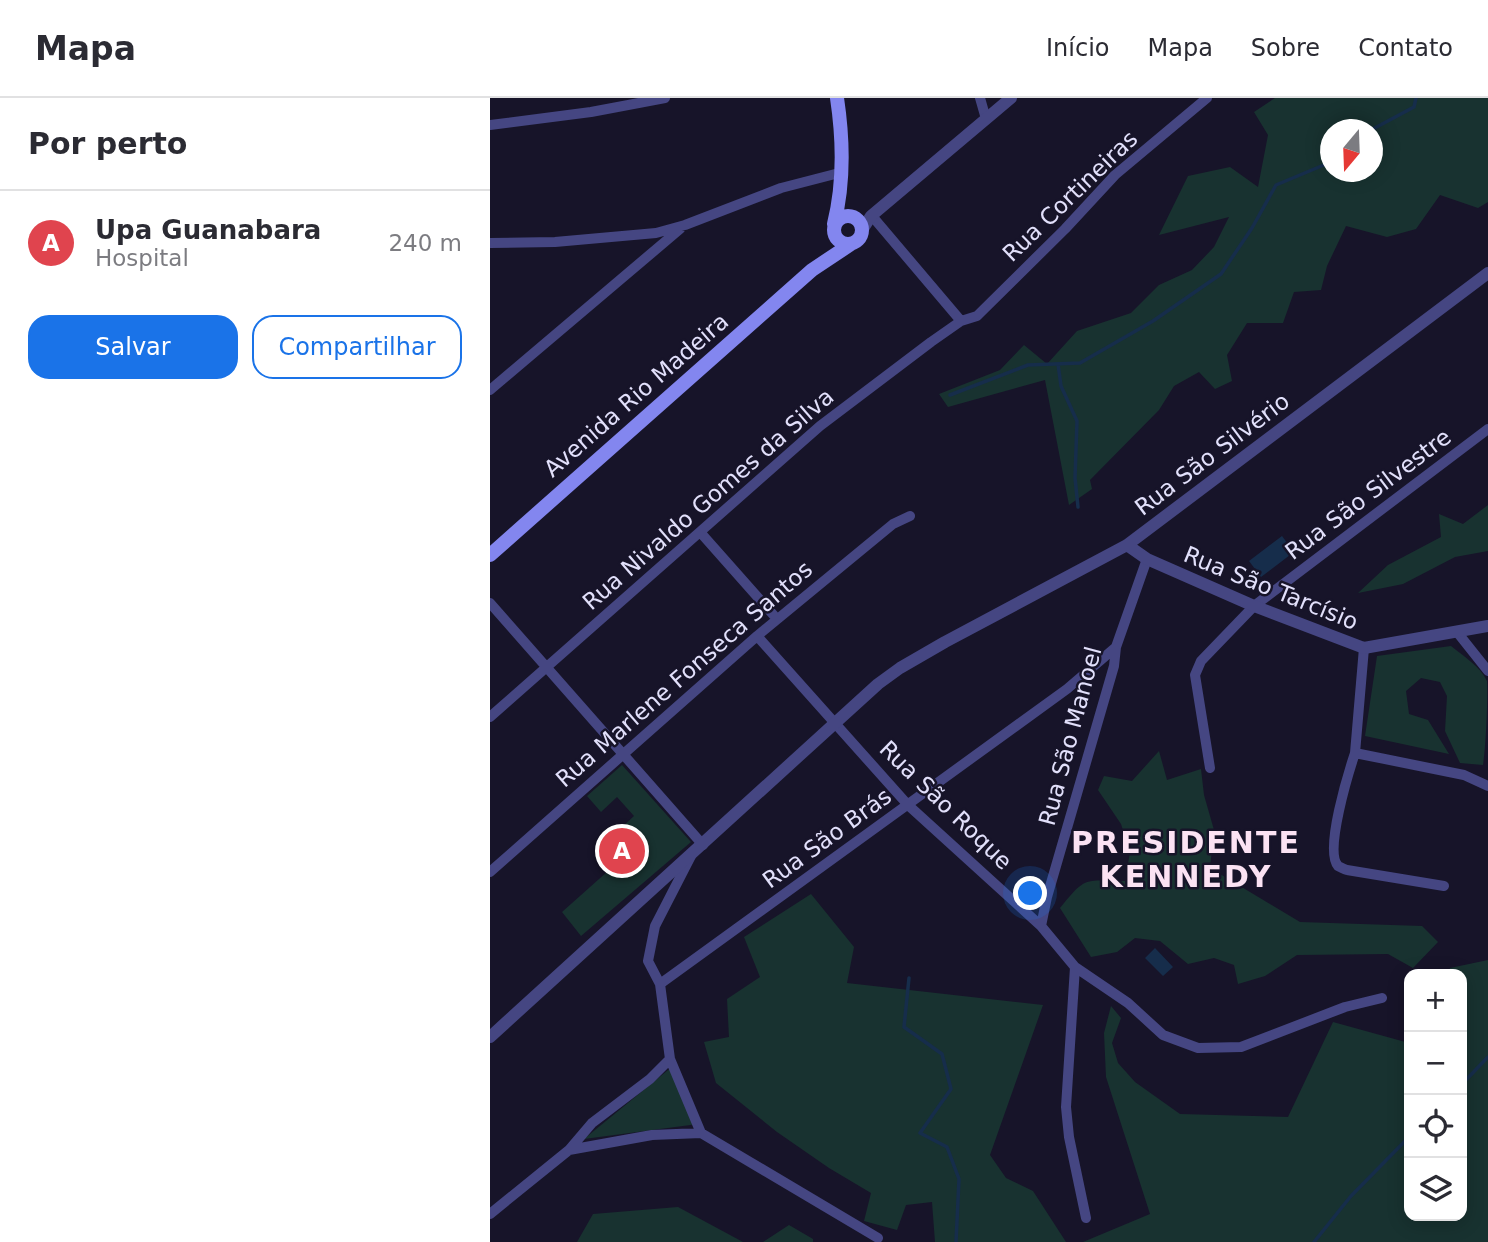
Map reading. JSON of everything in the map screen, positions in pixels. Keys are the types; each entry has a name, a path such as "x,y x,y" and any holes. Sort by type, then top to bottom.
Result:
{"main road":[{"path":"837,98 840,178 846,208 856,221 859,239 851,244 842,243 834,228 842,217 856,221"},
{"name":"Avenida Rio Madeira","path":"812,270 827,251 834,228 839,204 840,178"},
{"name":"Avenida Rio Madeira","path":"490,555 812,270 851,244"}],"street":[{"path":"490,125 591,113 665,98"},
{"path":"980,98 986,119"},
{"path":"856,221 872,216 1011,98"},
{"name":"Rua Cortineiras","path":"961,321 977,316 1115,175 1207,98"},
{"path":"490,243 555,242 656,233 685,225 781,188 840,178"},
{"path":"872,216 961,321"},
{"path":"490,390 685,225"},
{"name":"Rua São Silvério","path":"490,1037 691,856 834,722 900,668 1127,545 1488,273"},
{"name":"Rua Nivaldo Gomes da Silva","path":"490,717 820,426 961,321"},
{"name":"Rua São Silvestre","path":"1210,768 1195,675 1201,661 1254,606 1488,429"},
{"name":"Rua Marlene Fonseca Santos","path":"490,872 777,619 893,524 911,516"},
{"path":"700,532 777,619"},
{"name":"Rua São Tarcísio","path":"1127,545 1147,559 1254,606 1364,648 1488,626"},
{"name":"Rua São Manoel","path":"1041,926 1114,666 1116,647 1147,559"},
{"path":"490,603 703,845"},
{"path":"1457,632 1488,671"},
{"name":"Rua São Roque","path":"757,636 908,805 1041,926 1075,967 1128,1003 1163,1035 1198,1048 1241,1047 1345,1007 1382,998"},
{"name":"Rua São Brás","path":"660,984 1067,689 1116,647"},
{"path":"1364,648 1355,753 1343,790 1333,857 1338,866 1348,870 1444,886"},
{"path":"1355,753 1464,775 1488,786"},
{"path":"691,856 655,926 648,961 660,984 670,1059 701,1133"},
{"path":"1075,967 1066,1107 1069,1137 1086,1218"},
{"path":"490,1214 569,1150 592,1123 650,1079 670,1059"},
{"path":"569,1150 652,1135 701,1133 878,1238"}],"green space":[{"path":"1275,98 1488,98 1488,202 1478,208 1440,195 1416,229 1387,237 1346,226 1327,266 1321,290 1294,292 1283,323 1247,323 1227,355 1232,381 1215,389 1199,372 1174,386 1159,410 1090,480 1092,489 1069,505 1045,380 948,407 939,394 1000,370 1024,345 1047,364 1077,331 1131,313 1159,285 1192,270 1214,247 1229,217 1159,235 1188,176 1230,167 1258,187 1268,135 1254,112"},
{"path":"1488,505 1488,551 1455,557 1403,584 1358,593 1388,565 1441,537 1439,514 1463,524"},
{"path":"1451,646 1476,666 1487,681 1483,765 1460,763 1445,731 1447,696 1440,682 1421,678 1406,691 1409,714 1428,720 1449,754 1365,736 1377,656"},
{"path":"1159,751 1167,780 1201,769 1204,795 1214,830 1210,868 1300,922 1422,926 1438,942 1413,968 1388,954 1297,955 1265,976 1238,984 1234,965 1214,958 1188,964 1160,941 1135,938 1117,952 1091,957 1060,908 1087,882 1125,881 1130,852 1121,824 1098,790 1104,776 1132,781"},
{"path":"622,765 691,842 581,936 562,912 617,863 601,845 604,843 614,847 628,835 622,827 634,816 617,797 601,812 587,796"},
{"path":"811,894 854,947 847,983 1043,1005 990,1155 1006,1178 1033,1191 1066,1242 935,1242 932,1202 906,1205 897,1230 864,1221 871,1193 777,1132 716,1083 704,1042 729,1037 727,999 760,977 744,937"},
{"path":"1488,960 1488,1242 1083,1242 1150,1214 1106,1077 1104,1033 1111,1006 1121,1018 1112,1043 1118,1063 1135,1082 1180,1114 1288,1117 1333,1022 1404,1042 1404,1221 1467,1221 1467,969 1450,968"},
{"path":"673,1066 698,1124 584,1139"},
{"path":"678,1207 743,1242 577,1242 593,1214"},
{"path":"789,1225 813,1239 813,1242 763,1242"}],"water":[{"path":"1282,536 1294,552 1261,577 1249,561"},
{"path":"1155,948 1173,967 1163,976 1145,958"}],"waterway":[{"path":"1383,124 1414,107 1416,98"},
{"path":"950,395 1028,365 1080,363 1153,321 1221,274 1252,228 1276,185 1320,167"},
{"path":"1058,364 1061,386 1077,421 1075,478 1078,507"},
{"path":"909,978 904,1027 942,1054 951,1089 920,1133 947,1147 959,1179 956,1242"},
{"path":"1467,1079 1488,1057"},
{"path":"1314,1242 1351,1196 1404,1142"}],"place":[{"name":"Upa Guanabara","path":"622,851"}],"district":[{"name":"PRESIDENTE KENNEDY","path":"1186,859"}]}
